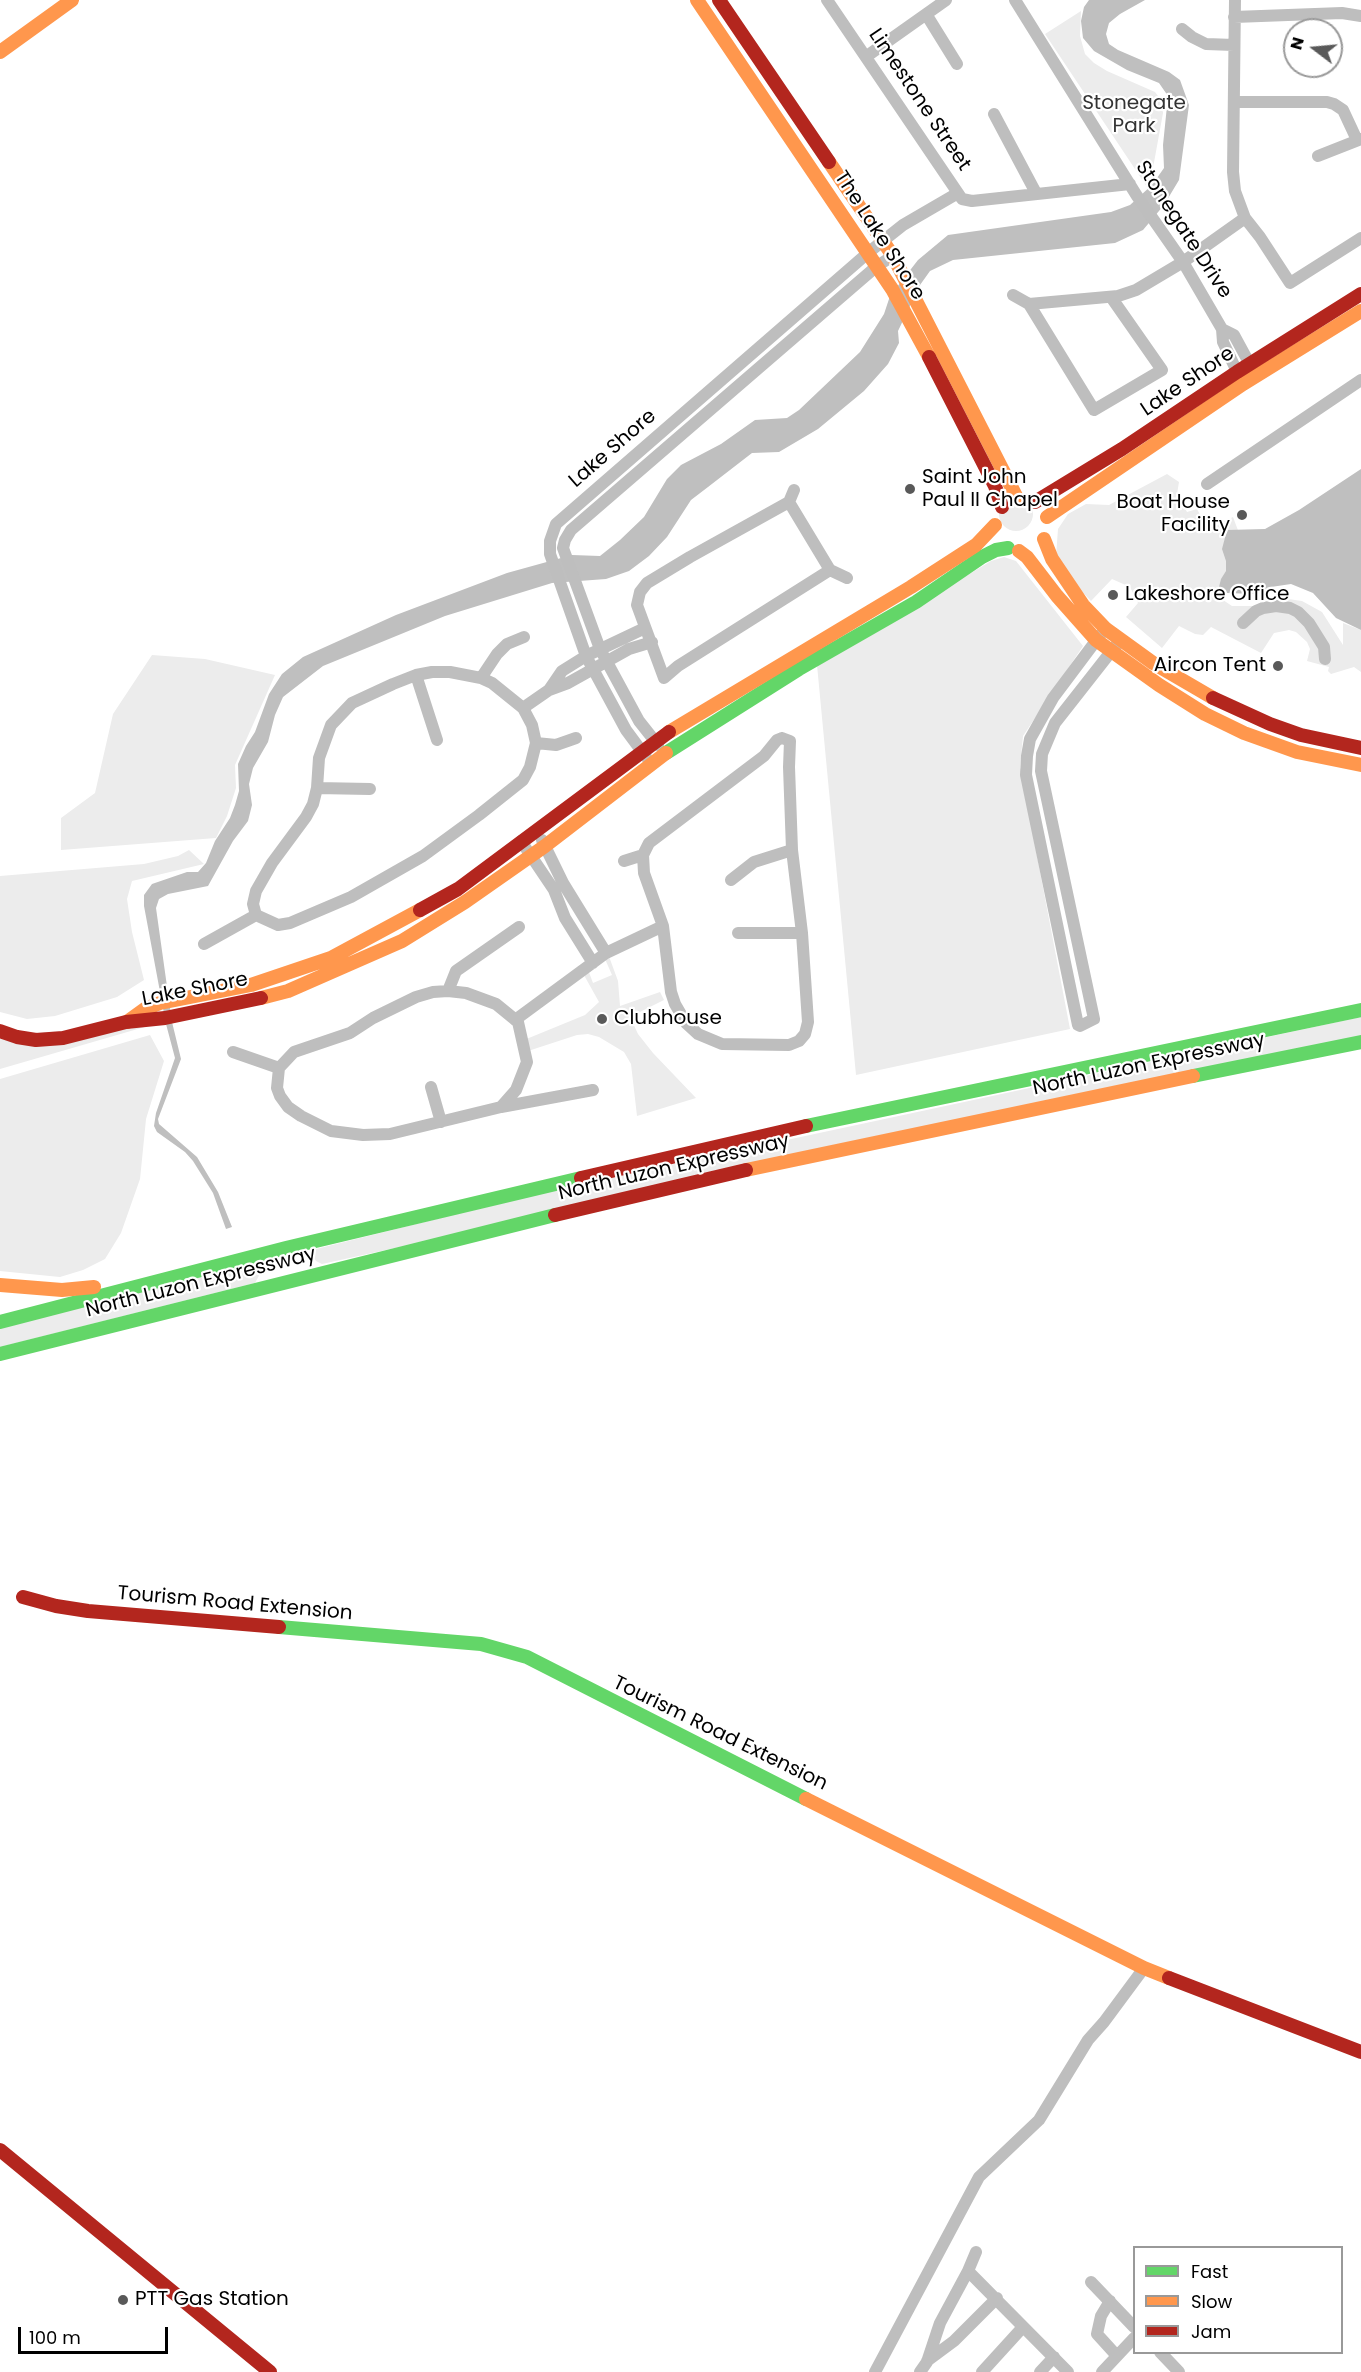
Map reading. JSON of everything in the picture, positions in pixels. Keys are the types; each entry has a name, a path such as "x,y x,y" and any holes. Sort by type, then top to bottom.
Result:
{"main road":[{"path":"0,52 72,0"},
{"name":"The Lake Shore","path":"697,0 869,252 892,290 991,476 1002,507"},
{"name":"The Lake Shore","path":"719,0 893,256 1017,498"},
{"name":"Lake Shore","path":"1035,502 1144,435 1361,294"},
{"name":"Lake Shore","path":"1251,366 1361,311"},
{"name":"Lake Shore","path":"1047,517 1151,448 1238,374"},
{"path":"1014,550 1030,550 1044,539 1047,532 1047,517 1043,508 1035,502 1017,498 1002,507 995,525 999,538 1014,550 1027,557 1057,596 1096,640 1121,649 1251,716 1301,735 1361,748"},
{"name":"Lake Shore","path":"126,1022 145,1009 160,1003 251,985 331,958 458,889 655,740 911,587 976,545 995,525"},
{"path":"1044,539 1052,559 1075,593 1144,676 1205,714 1244,733 1297,752 1361,765"},
{"name":"Lake Shore","path":"126,1022 181,1015 288,991 391,946 465,902 545,846 664,754 799,669 916,602 982,557 996,550 1014,550"},
{"path":"1244,733 1251,716"},
{"name":"North Luzon Expressway","path":"0,1322 172,1276 739,1141 1003,1083 1361,1010"},
{"path":"0,1031 36,1040 63,1038 126,1022"},
{"name":"North Luzon Expressway","path":"0,1354 452,1240 750,1169 1361,1042"},
{"path":"0,1285 63,1290 172,1276"},
{"name":"Tourism Road Extension","path":"23,1597 56,1606 88,1611 481,1644 527,1657 614,1703 1144,1968 1361,2052"},
{"path":"0,2150 270,2372"}],"street":[{"name":"Limestone Street","path":"827,0 958,193"},
{"path":"867,56 946,0"},
{"name":"Stonegate Drive","path":"1015,0 1137,196 1183,262 1222,329 1223,342 1238,374"},
{"path":"1235,0 1233,172 1235,191 1245,218 1290,284 1361,238"},
{"path":"1234,17 1342,13 1361,16"},
{"path":"926,14 957,64"},
{"path":"1182,29 1206,44 1234,45"},
{"path":"1235,102 1334,104 1343,110 1359,139 1318,156"},
{"path":"994,114 1036,193"},
{"path":"958,193 963,199 972,201 1130,184"},
{"name":"Lake Shore","path":"650,764 626,730 586,656 550,554 550,541 556,525 869,252 903,225 958,193"},
{"path":"1029,304 1111,297 1136,290 1183,262 1245,218"},
{"name":"Lake Shore","path":"564,544 571,530 877,266 893,256"},
{"path":"1013,295 1029,304 1094,410 1162,370 1111,297"},
{"name":"Stonegate Drive","path":"1222,329 1234,335 1251,366"},
{"path":"1208,484 1361,380"},
{"path":"1144,435 1151,448"},
{"path":"794,490 789,502 647,583 640,592 637,605 664,678 678,666 830,570"},
{"path":"789,502 830,570 847,578"},
{"path":"550,541 564,544 577,587 606,662 639,721 664,754"},
{"path":"1243,623 1263,608 1276,606 1290,608 1298,612 1309,623 1324,647 1325,659"},
{"path":"549,690 562,671 586,656 645,628"},
{"path":"1106,628 1053,698 1039,721 1030,739 1026,775 1080,1026 1094,1019 1041,771 1042,754 1055,723 1121,649"},
{"path":"481,678 497,654 507,644 524,637"},
{"path":"523,708 549,690 568,684 629,649 652,642"},
{"path":"450,672 481,678 492,683 523,708 532,725 536,743 530,767 523,780 479,815 423,856 351,897 278,925 256,915 253,904 256,891 272,863 310,811 317,788 319,758 331,725 352,703 416,675 450,672"},
{"path":"416,675 436,740"},
{"path":"536,743 556,745 576,738"},
{"path":"777,740 790,741 792,850 802,933 808,1022 805,1034 799,1041 789,1045 741,1046 710,1041 698,1034 686,1023 675,1004 671,992 663,926 644,873 643,855 649,843 764,756 777,740"},
{"path":"764,756 789,767"},
{"path":"1026,775 1041,771"},
{"path":"317,788 370,789"},
{"path":"536,831 545,846 559,887 565,918 593,963"},
{"path":"521,842 559,887 606,953"},
{"path":"731,880 754,862 792,850"},
{"path":"624,861 643,855"},
{"path":"204,944 256,915"},
{"path":"515,1020 606,953 663,926"},
{"path":"448,991 456,971 519,927"},
{"path":"738,933 802,933"},
{"path":"501,1107 516,1090 527,1062 520,1028 515,1020 496,1004 466,993 448,991 416,997 373,1018 350,1033 294,1052 279,1068 277,1088 288,1107 331,1131 363,1136 390,1134 501,1107 593,1090"},
{"path":"233,1052 279,1068"},
{"path":"430,1087 441,1122"},
{"path":"875,2372 979,2177 1043,2115 1088,2040 1144,1968"},
{"path":"924,2367 940,2323 976,2252"},
{"path":"968,2271 1068,2372"},
{"path":"1091,2282 1133,2326"},
{"path":"924,2367 954,2341 996,2298"},
{"path":"1110,2301 1097,2326 1097,2334 1117,2356"},
{"path":"982,2372 1023,2327"},
{"path":"1102,2372 1133,2339"},
{"path":"1161,2354 1170,2369"},
{"path":"1040,2372 1054,2357"}],"green space":[{"name":"Stonegate Park","path":"1081,11 1080,36 1085,54 1107,71 1155,92 1162,101 1163,113 1149,190 1045,34"},
{"path":"1167,474 1179,482 1177,494 1187,512 1197,509 1208,530 1233,517 1239,533 1222,594 1223,600 1232,606 1257,606 1288,599 1302,601 1322,612 1343,645 1343,623 1361,630 1361,672 1354,667 1331,674 1328,671 1329,667 1307,661 1310,649 1307,642 1296,632 1289,630 1274,633 1261,653 1211,627 1203,635 1195,634 1179,626 1162,648 1126,617 1138,603 1130,587 1112,579 1091,601 1071,580 1056,556 1058,529 1068,514 1086,504 1109,505"},
{"path":"1016,497 1028,502 1033,514 1028,526 1016,531 1004,526 999,514 1004,502"},
{"path":"1004,557 1016,561 1083,646 1023,736 1020,767 1070,1029 856,1075 817,665 991,561"},
{"path":"152,655 205,659 275,675 235,765 236,788 227,816 216,838 61,850 61,818 95,793 113,714"},
{"path":"189,850 204,864 132,881 127,899 132,932 144,980 117,997 55,1016 27,1019 0,1012 0,876 144,864 178,856"},
{"path":"607,951 618,981 620,1006 660,992 664,1000 630,1017 638,1034 653,1053 696,1098 637,1116 631,1064 624,1052 599,1037 588,1034 577,1035 528,1051 524,1040 585,1015 599,1002 580,968 587,967 593,983 612,975 605,959"},
{"path":"1361,1017 1361,1037 322,1264 313,1256 316,1249 553,1190"},
{"path":"148,1026 0,1069 0,1035"},
{"path":"150,1035 164,1061 146,1119 140,1179 121,1233 105,1259 83,1270 60,1277 0,1271 0,1079"},
{"path":"255,1263 262,1270 255,1283 0,1347 0,1327"}],"shaded area":[{"path":"1089,0 1145,0 1109,23 1106,34 1109,44 1169,72 1180,80 1189,105 1179,180 1164,205 1143,230 1115,243 953,260 930,271 920,285 898,331 899,343 888,364 864,391 818,429 779,452 752,453 691,500 667,537 649,556 629,571 606,579 552,583 445,616 323,666 283,697 275,715 268,742 253,768 249,784 252,805 248,821 233,841 208,886 168,894 159,899 156,908 172,1022 181,1059 158,1119 159,1124 197,1157 218,1192 232,1227 226,1229 213,1193 193,1161 185,1152 157,1132 154,1126 156,1113 175,1058 166,1024 144,906 144,895 152,884 187,872 198,872 206,863 235,805 239,791 238,764 255,732 269,694 282,674 303,657 396,615 507,573 572,555 600,556 644,517 667,479 681,465 721,444 755,420 787,418 799,410 860,352 884,314 890,296 918,260 948,235 1111,212 1130,205 1152,185 1164,168 1163,145 1168,96 1159,83 1127,70 1094,51 1083,38 1081,21 1084,7"},
{"path":"1361,469 1361,630 1336,618 1313,593 1291,584 1271,587 1255,594 1227,593 1219,587 1226,571 1222,549 1227,530 1265,529 1299,510"}],"traffic: fast":[{"path":"666,753 799,669 916,602 982,557 996,550 1008,548"},
{"path":"806,1126 1361,1010"},
{"path":"1193,1076 1361,1042"},
{"path":"0,1322 286,1248 581,1178"},
{"path":"0,1354 555,1215"},
{"path":"279,1627 481,1644 527,1657 806,1799"}],"traffic: slow":[{"path":"0,52 72,0"},
{"path":"697,0 892,289 929,357"},
{"path":"829,162 893,256 1017,498"},
{"path":"1047,517 1243,384 1361,311"},
{"path":"669,732 911,587 976,545 995,525"},
{"path":"1044,539 1052,559 1083,605 1106,629 1153,663 1213,698"},
{"path":"1019,551 1027,557 1057,596 1096,640 1159,685 1205,714 1244,733 1297,752 1361,765"},
{"path":"261,998 288,991 402,941 465,902 545,846 666,753"},
{"path":"127,1022 145,1009 160,1003 251,985 331,958 420,910"},
{"path":"746,1170 1193,1076"},
{"path":"0,1285 62,1290 94,1287"},
{"path":"806,1799 1144,1968 1169,1978"}],"traffic: jam":[{"path":"719,0 829,162"},
{"path":"1035,502 1122,449 1237,372 1361,294"},
{"path":"929,357 995,486 1002,507"},
{"path":"1213,698 1270,724 1301,735 1361,748"},
{"path":"420,910 458,889 669,732"},
{"path":"0,1031 36,1040 63,1038 126,1022 165,1018 261,998"},
{"path":"581,1178 806,1126"},
{"path":"555,1215 746,1170"},
{"path":"23,1597 56,1606 88,1611 279,1627"},
{"path":"1169,1978 1361,2052"},
{"path":"0,2150 270,2372"}],"place":[{"name":"Saint John Paul II Chapel","path":"910,489"},
{"name":"Boat House Facility","path":"1242,515"},
{"name":"Lakeshore Office","path":"1113,595"},
{"name":"Aircon Tent","path":"1278,666"},
{"name":"Clubhouse","path":"602,1019"},
{"name":"PTT Gas Station","path":"123,2300"}]}
